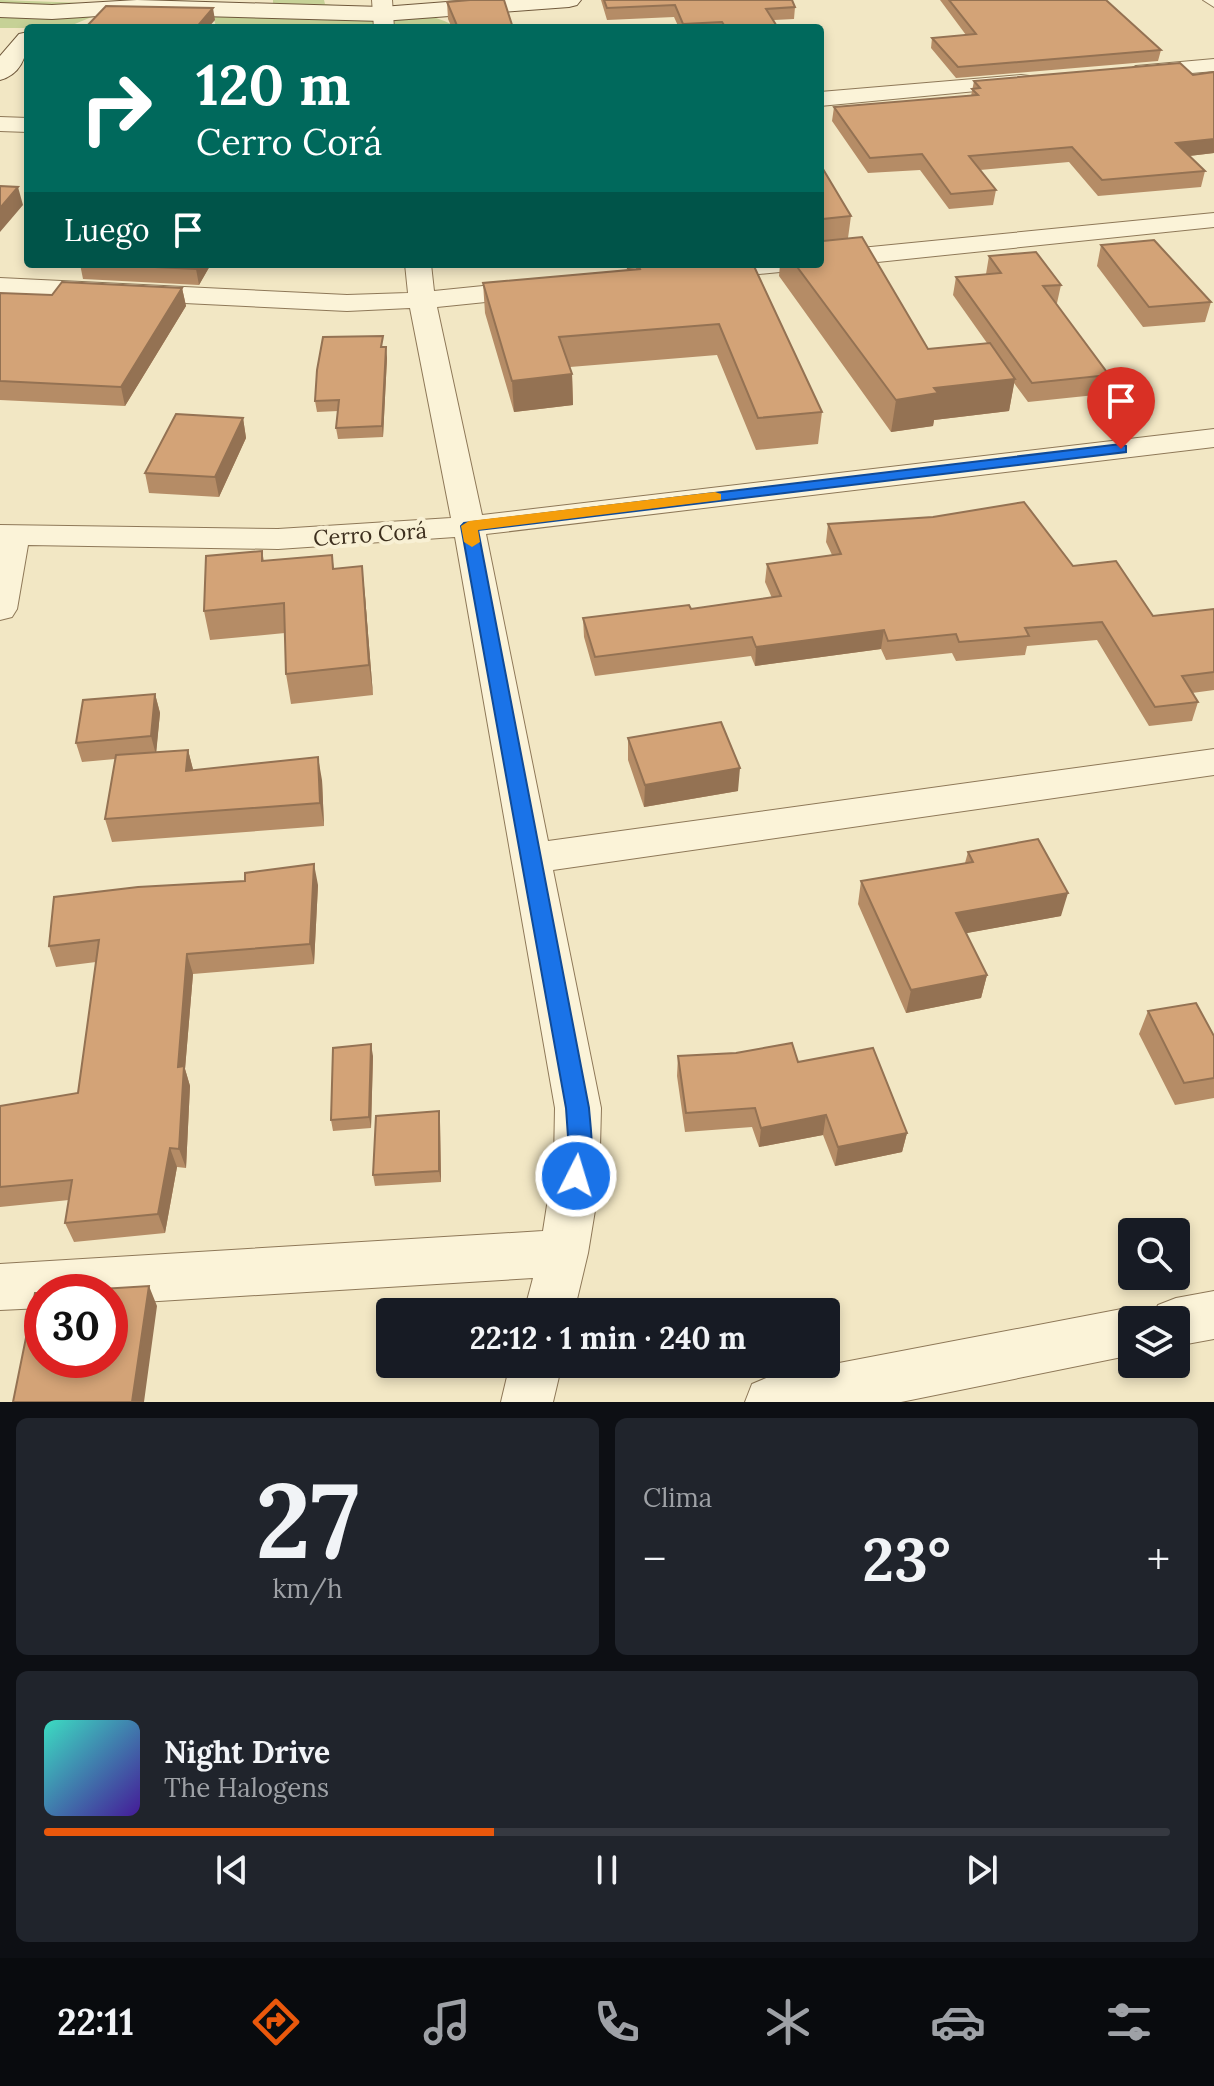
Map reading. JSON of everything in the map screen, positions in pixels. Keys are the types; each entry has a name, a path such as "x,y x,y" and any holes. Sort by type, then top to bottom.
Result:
{"street":[{"path":"75,0 129,7"},
{"path":"0,35 35,10 129,7 383,14 569,0"},
{"path":"0,72 24,44"},
{"path":"1119,73 1214,65"},
{"path":"824,99 1041,80"},
{"path":"0,124 24,125"},
{"path":"824,260 1214,220"},
{"path":"686,273 738,268"},
{"path":"420,282 578,1108 581,1151 564,1253 553,1298"},
{"path":"0,286 332,303 420,282 562,286"},
{"name":"Cerro Corá","path":"7,536 278,539 469,526 1214,438"},
{"path":"0,609 7,536"},
{"path":"532,858 1214,762"},
{"path":"0,1287 564,1253"},
{"path":"1190,1319 1214,1315"},
{"path":"771,1402 1118,1334"},
{"path":"527,1402 533,1378"}],"green space":[{"path":"0,0 85,3 99,14 75,24 24,24 24,28 0,28"},
{"path":"273,0 324,0 325,4 412,12 450,24 215,24 213,17 220,13 273,5"}],"building":[{"path":"504,0 512,24 456,24 447,2"},
{"path":"604,0 792,0 795,7 766,9 775,24 683,24 675,5 607,8"},
{"path":"949,0 1106,0 1161,50 958,67 932,38 976,34"},
{"path":"106,6 213,8 199,24 89,24"},
{"path":"1180,63 1193,75 1214,72 1214,139 1176,143 1205,171 1102,180 1072,147 969,156 996,190 951,194 922,154 870,158 834,107 978,95 972,89 980,88 974,81"},
{"path":"824,171 851,216 824,219"},
{"path":"0,186 18,187 0,208"},
{"path":"862,237 928,349 990,343 1015,379 934,388 938,393 896,400 798,268 824,268 824,241"},
{"path":"1154,240 1211,302 1149,307 1101,245"},
{"path":"1036,252 1061,285 1043,286 1109,375 1032,383 956,277 1001,273 989,256"},
{"path":"755,268 822,412 758,418 719,324 559,337 572,374 512,381 483,283 640,269"},
{"path":"62,282 182,288 121,387 0,381 0,293 52,295"},
{"path":"383,336 381,347 386,347 382,426 336,428 339,400 315,401 323,337"},
{"path":"176,414 243,418 215,477 145,473"},
{"path":"1024,502 1073,566 1116,561 1153,616 1214,609 1214,672 1182,676 1198,702 1155,707 1102,622 1025,628 1029,636 959,642 956,634 888,641 884,630 756,647 752,637 595,657 583,618 689,605 691,609 781,596 767,564 841,554 828,524 933,517"},
{"path":"262,551 262,561 332,555 333,569 362,566 369,665 286,674 284,603 204,611 206,556"},
{"path":"155,694 151,736 76,743 83,700"},
{"path":"721,722 740,768 645,785 628,738"},
{"path":"188,750 186,771 318,757 320,803 105,819 116,755"},
{"path":"1038,839 1068,893 956,913 987,975 911,990 861,881 973,862 968,852"},
{"path":"314,864 310,944 187,954 178,1067 184,1066 179,1149 170,1148 158,1214 65,1223 72,1180 0,1187 0,1106 78,1093 99,940 49,946 54,897 138,887 245,881 245,873"},
{"path":"1196,1003 1214,1036 1214,1078 1184,1083 1148,1011"},
{"path":"792,1043 798,1062 873,1048 907,1133 838,1147 826,1115 761,1128 755,1108 686,1113 678,1056 736,1053"},
{"path":"371,1044 369,1117 331,1120 333,1048"},
{"path":"439,1111 439,1171 373,1175 376,1116"},
{"path":"149,1286 132,1402 13,1402 24,1348 24,1378 128,1378 128,1287"}],"slow traffic":[{"path":"472,542 469,526 715,497"}],"route":[{"path":"576,1176 581,1151 578,1108 469,526 1121,449"}]}
